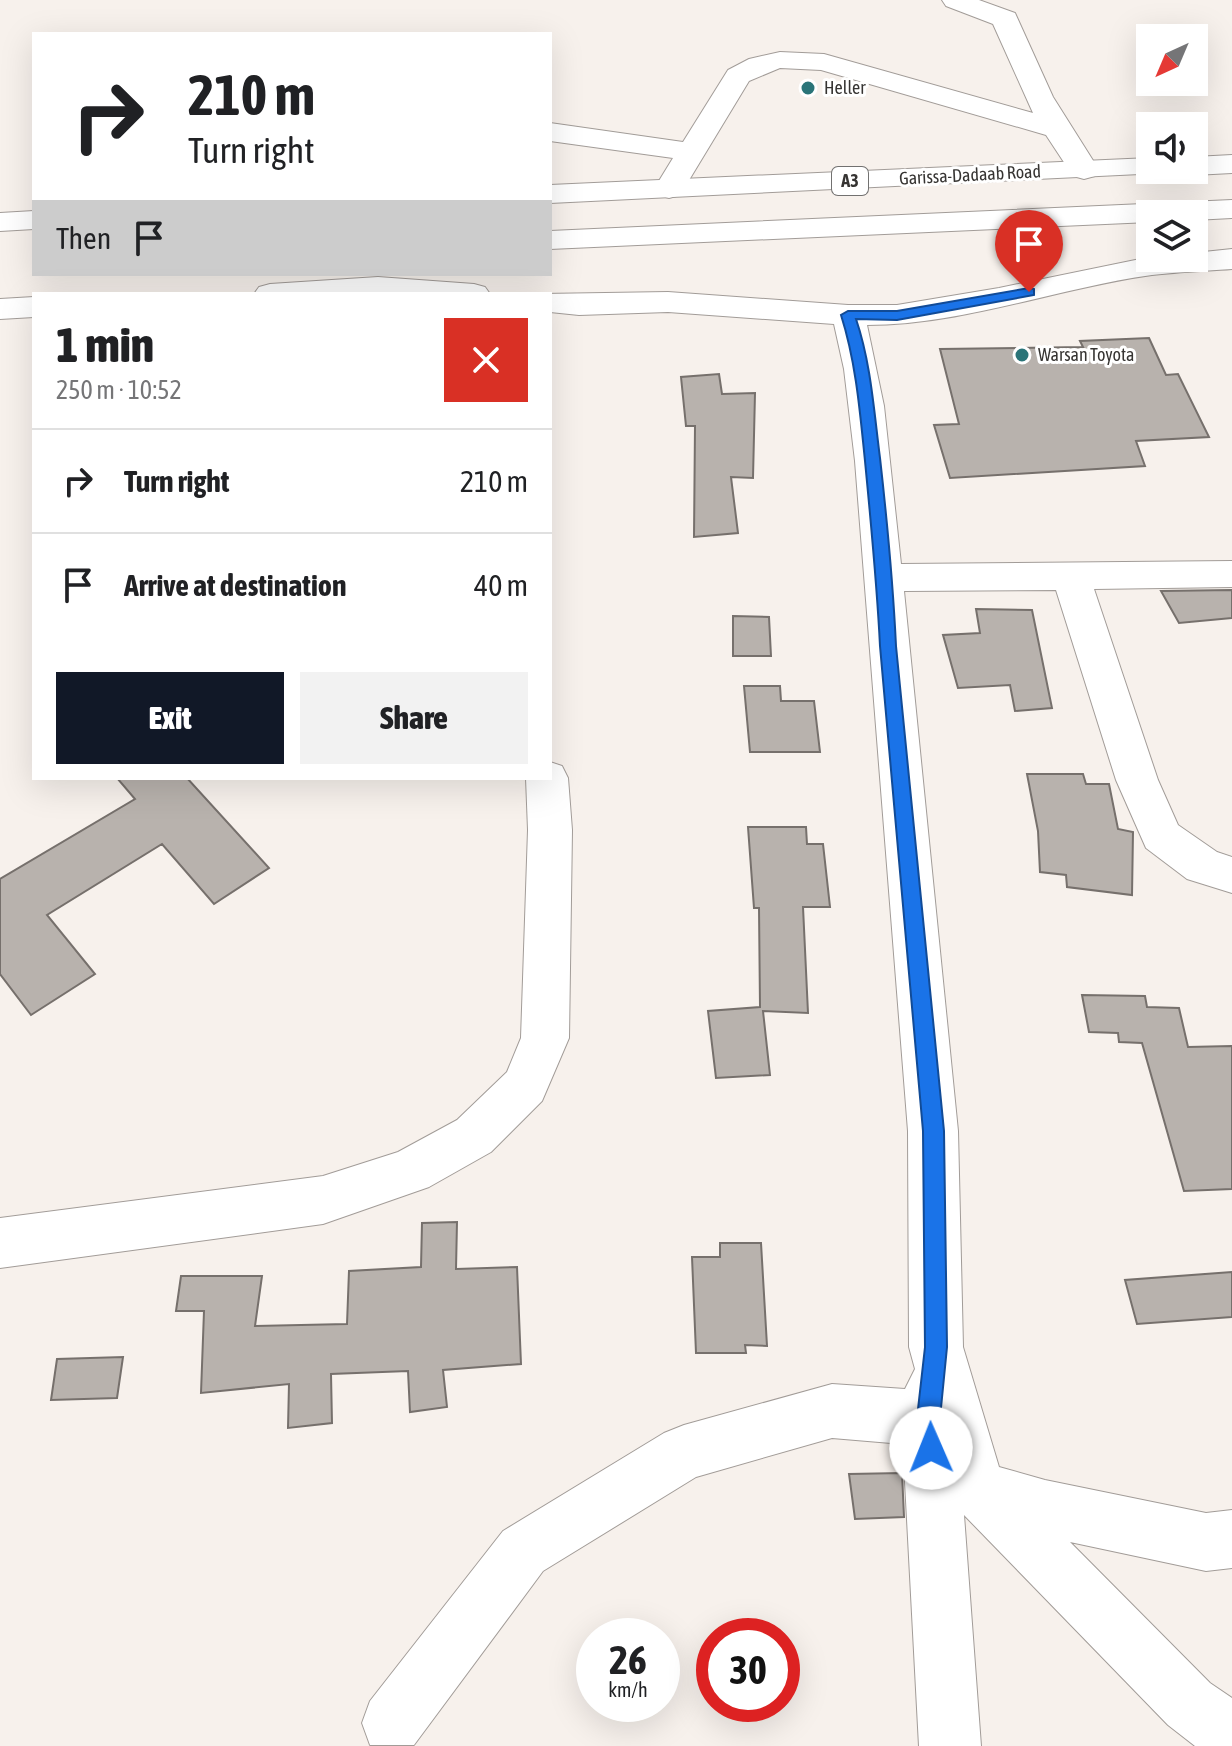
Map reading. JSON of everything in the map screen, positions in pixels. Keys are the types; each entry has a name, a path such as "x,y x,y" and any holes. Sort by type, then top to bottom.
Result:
{"main road":[{"path":"955,0 1003,10 1029,79 1053,128 1084,170"},
{"path":"669,189 738,76 755,65 789,57 824,62 1053,128"},
{"path":"552,132 692,152"},
{"path":"1208,165 1232,164"},
{"name":"Garissa-Dadaab Road","path":"552,194 1136,168"},
{"path":"552,240 1232,209"},
{"path":"0,222 32,220"},
{"path":"552,302 579,305 668,302 848,315 897,315 999,298 1151,266 1232,259"},
{"path":"301,292 378,287 447,292"},
{"path":"0,309 32,307"},
{"path":"848,315 868,415 885,578 888,646 933,1131 936,1347 929,1418 950,1746"},
{"path":"885,578 1232,574"},
{"path":"1070,575 1137,780 1161,836 1203,866 1232,875"},
{"path":"0,1243 323,1200 411,1171 474,1136 525,1086 545,1038 550,830 547,780"},
{"path":"936,1347 978,1489 1189,1704 1232,1736"},
{"path":"392,1723 523,1551 684,1453 832,1411 929,1418"},
{"path":"978,1489 1045,1508 1206,1542 1232,1539"}],"building":[{"path":"1149,338 1166,375 1178,374 1209,437 1136,441 1145,466 950,478 934,425 959,424 940,349 1083,347 1080,341"},
{"path":"719,374 722,394 755,393 753,478 731,477 738,533 694,537 695,426 686,426 681,377"},
{"path":"1232,590 1232,618 1179,623 1161,591"},
{"path":"976,609 1032,610 1052,708 1015,711 1010,685 958,688 943,635 980,633"},
{"path":"733,616 769,617 771,656 733,656"},
{"path":"744,686 780,686 781,701 814,701 820,752 750,752"},
{"path":"1027,774 1083,774 1086,784 1109,784 1118,829 1133,832 1132,895 1067,887 1066,875 1040,872 1038,831"},
{"path":"119,780 189,780 269,868 214,904 162,844 47,915 95,974 31,1015 0,974 0,879 135,799"},
{"path":"748,827 806,827 807,844 823,844 830,907 803,907 808,1013 763,1011 770,1075 716,1078 708,1011 760,1007 759,908 754,908"},
{"path":"1082,995 1145,996 1147,1007 1179,1008 1188,1047 1232,1046 1232,1189 1184,1191 1142,1043 1119,1042 1118,1033 1089,1032"},
{"path":"457,1222 456,1269 517,1267 521,1364 443,1370 447,1407 410,1412 408,1371 331,1374 332,1423 288,1428 289,1384 201,1393 204,1311 176,1311 181,1276 262,1276 255,1326 347,1324 349,1271 421,1267 422,1223"},
{"path":"720,1243 761,1243 767,1346 745,1345 746,1353 696,1353 692,1257 720,1257"},
{"path":"1232,1272 1232,1317 1137,1324 1125,1280"},
{"path":"123,1357 117,1398 51,1400 57,1359"},
{"path":"902,1473 904,1517 855,1519 849,1474"}],"place":[{"name":"Heller","path":"808,88"},
{"name":"Warsan Toyota","path":"1022,355"}],"route":[{"path":"931,1448 929,1418 936,1347 933,1131 888,646 885,578 868,415 848,315 897,315 1029,292"}]}
